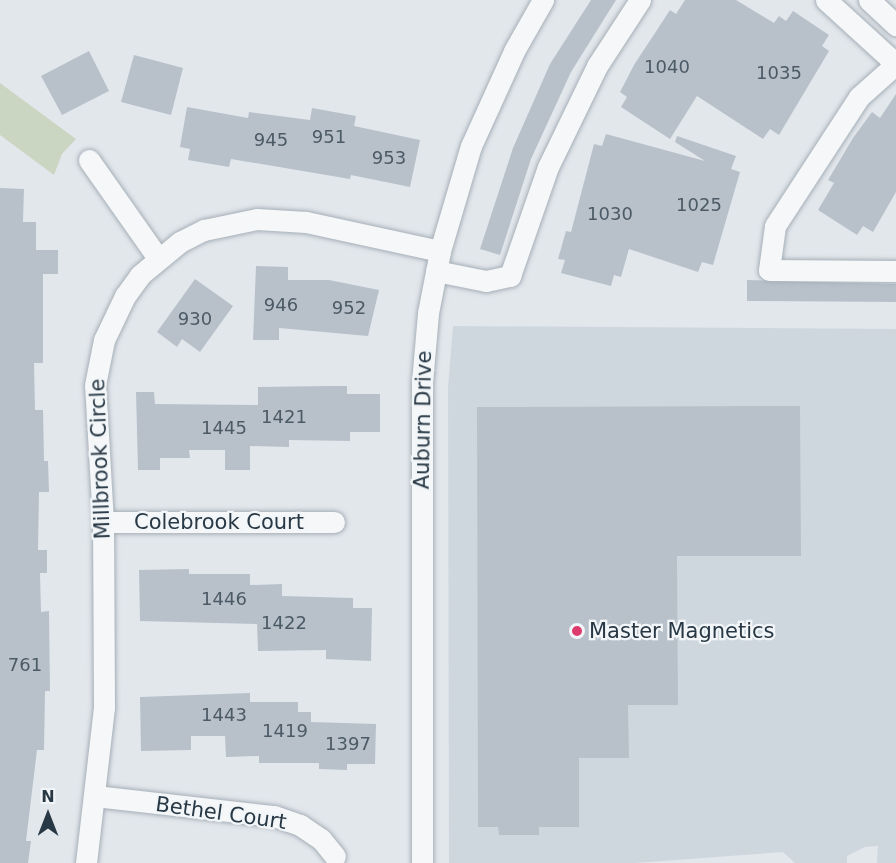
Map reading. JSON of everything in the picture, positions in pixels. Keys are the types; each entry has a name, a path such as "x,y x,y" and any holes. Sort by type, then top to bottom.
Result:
{"street":[{"name":"Auburn Drive","path":"422,863 422,382 438,261 486,107 543,0"},
{"name":"Millbrook Circle","path":"86,863 104,707 103,522 96,411 98,360 112,318 125,296 158,258 204,230 228,224 280,218 438,261 486,281 510,276 548,167 597,66 640,0"},
{"path":"826,0 896,64 859,97 775,226 769,270 896,271"},
{"path":"869,0 896,25"},
{"path":"89,160 158,258"},
{"name":"Colebrook Court","path":"103,522 334,522"},
{"name":"Bethel Court","path":"95,796 274,816 300,825 321,839 335,856"}],"shaded area":[{"name":"Master Magnetics","path":"453,326 896,329 896,863 877,863 878,846 865,847 847,856 847,863 795,863 783,852 635,863 449,863 448,387"}],"green space":[{"path":"0,83 76,139 62,154 54,175 0,135"}],"building":[{"path":"591,0 616,0 571,72 531,159 500,255 480,249 513,148 550,64"},
{"path":"685,0 736,0 774,23 779,16 786,21 793,11 829,35 822,46 829,51 779,135 770,129 763,139 697,96 670,139 621,107 627,97 620,92 634,65 670,10 676,14"},
{"path":"89,51 109,91 62,115 41,76"},
{"path":"134,55 183,68 171,115 121,102"},
{"path":"896,94 896,192 873,232 863,226 857,235 818,210 834,183 828,180 853,138 872,112 880,118"},
{"path":"187,107 248,118 249,112 310,120 312,108 356,116 354,126 420,140 410,187 351,175 350,179 231,159 229,167 188,160 190,149 180,147"},
{"path":"606,134 705,161 675,142 677,136 736,156 731,169 740,172 713,265 702,262 698,272 629,249 621,277 614,275 611,286 561,273 565,260 558,259 566,231 571,232 594,144 602,146"},
{"path":"0,188 24,189 23,222 36,222 36,250 58,250 58,274 43,274 43,363 34,363 35,410 43,410 44,461 48,461 49,492 39,492 38,550 47,550 47,573 40,573 41,612 49,611 50,691 45,691 44,750 37,750 26,841 31,841 28,863 0,863"},
{"path":"256,266 288,267 288,280 329,280 379,290 368,336 279,328 279,340 253,340"},
{"path":"195,279 233,306 200,352 182,339 177,347 157,332"},
{"path":"747,280 896,284 896,302 747,301"},
{"path":"347,386 347,394 380,394 380,432 350,432 350,441 289,440 289,447 250,446 250,470 225,470 225,450 189,450 190,458 160,458 160,470 138,470 136,392 154,392 155,404 258,405 258,387"},
{"name":"Master Magnetics","path":"800,406 801,556 677,556 678,705 628,705 629,758 579,758 579,827 539,827 539,835 499,835 498,827 478,827 477,407"},
{"path":"189,569 189,574 250,574 250,585 282,584 282,596 353,598 353,608 372,608 371,661 326,659 326,650 258,651 257,624 140,621 139,570"},
{"path":"250,693 250,702 298,702 298,712 311,712 311,722 376,724 375,764 347,764 347,770 319,769 319,763 259,763 259,756 226,757 225,736 191,736 191,750 141,751 140,697"}],"place":[{"name":"Master Magnetics","path":"577,631"}]}
